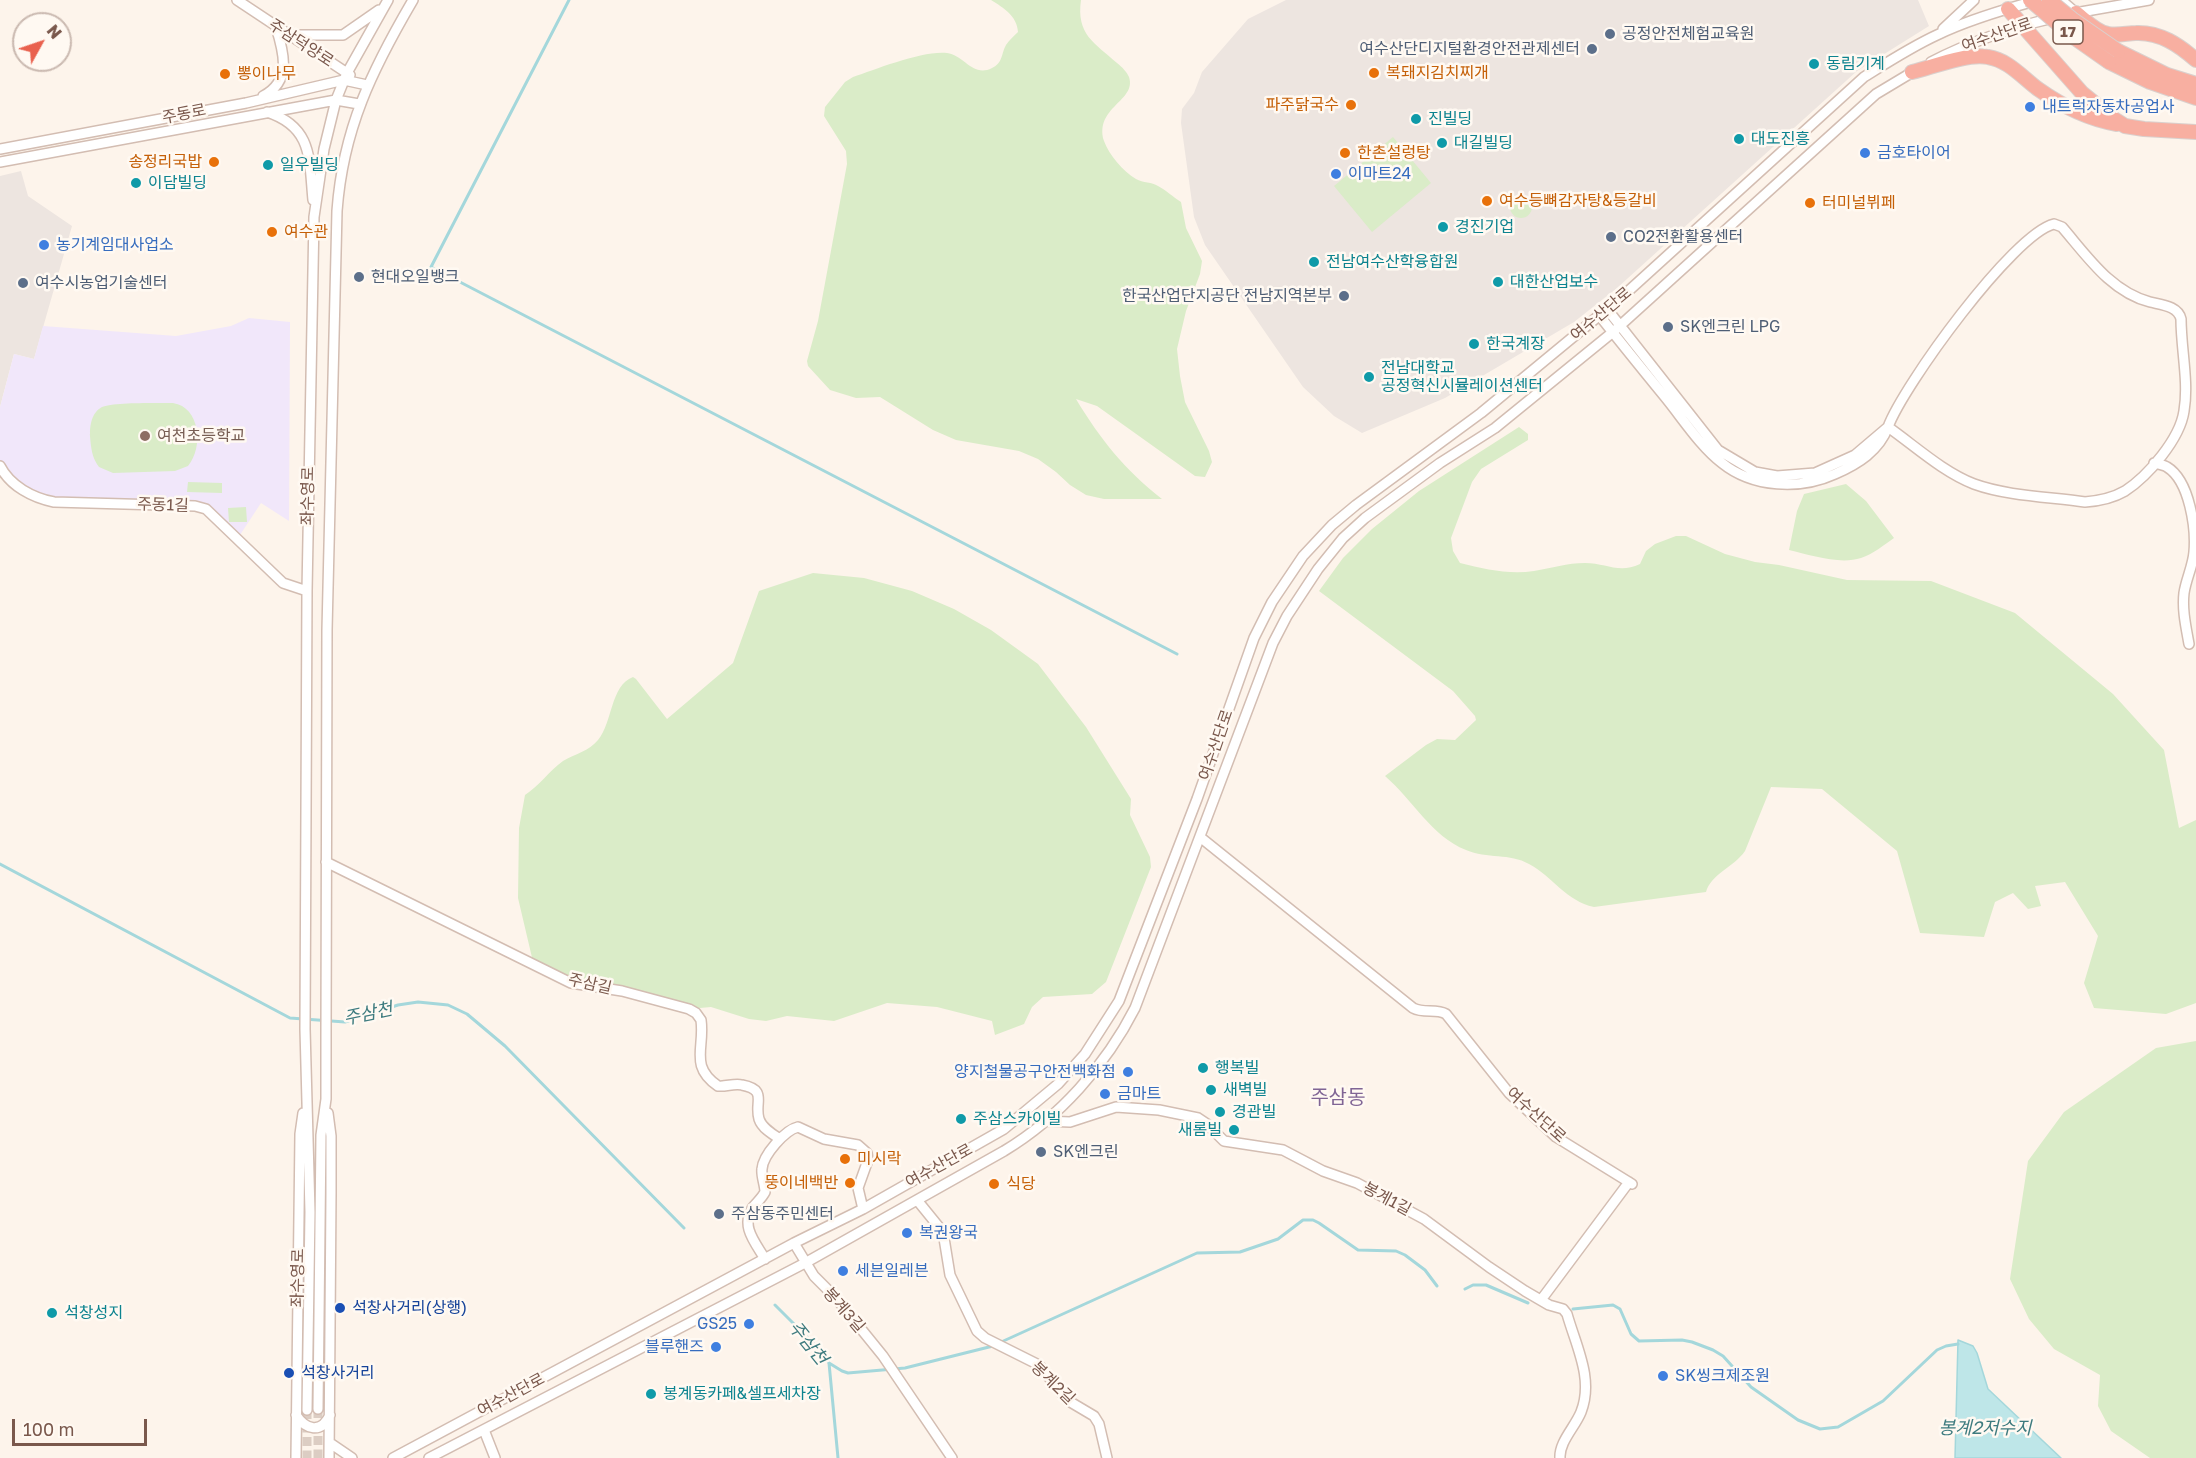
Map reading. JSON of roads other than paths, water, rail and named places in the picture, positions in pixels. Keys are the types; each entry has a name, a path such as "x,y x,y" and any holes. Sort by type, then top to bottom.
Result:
{"highway":[{"name":"17","path":"2030,0 2072,36 2113,56 2196,84"},
{"name":"17","path":"2049,0 2113,56 2150,82 2196,98"},
{"path":"2004,4 2091,103 2125,126"},
{"path":"2076,13 2089,24 2109,34 2146,33 2163,38 2196,60"},
{"path":"1912,72 1971,57 1988,57 2012,68 2037,88 2079,113 2100,121 2153,130 2196,132"}],"street":[{"name":"주삼덕양로","path":"237,0 345,76"},
{"name":"좌수영로","path":"329,1458 331,1136 326,1099 327,618 335,238 341,168 348,137 367,85 413,0"},
{"path":"1937,35 1974,0"},
{"name":"여수산단로","path":"393,1458 794,1243 862,1209 1004,1129 1033,1107 1078,1062 1119,1002 1197,799 1250,648 1272,602 1303,556 1332,525 1356,505 1481,413 1603,312 1864,77 1937,35 2004,4 2040,0"},
{"path":"2061,0 2076,13"},
{"name":"여수산단로","path":"429,1458 805,1263 1004,1151 1045,1121 1068,1100 1094,1070 1130,1019 1273,643 1287,616 1318,569 1343,538 1365,518 1440,463 1495,429 1616,329 1876,94 1912,72 1972,42 2022,25 2149,0"},
{"path":"287,34 342,34 367,19 387,2"},
{"name":"좌수영로","path":"307,1410 310,1212 305,1029 307,591 314,217 324,149 336,100 345,76 387,2"},
{"path":"246,103 269,93 282,77 285,57 276,27"},
{"name":"주동로","path":"0,149 246,103 345,76 367,85"},
{"name":"주동로","path":"0,162 336,100 359,104"},
{"path":"265,112 288,121 296,128 304,141 309,156 314,217"},
{"path":"1603,312 1696,437 1723,464 1751,478 1777,485 1828,477 1852,466 1873,451 1883,441 1888,427 1899,403 1976,295 2025,244 2044,228 2054,224 2062,227 2117,286 2136,298 2170,307 2181,315 2184,411 2178,432 2154,463 2125,491 2085,502 1991,489 1954,474 1888,427"},
{"path":"2154,463 2167,467 2175,475 2192,511 2195,546 2184,592 2184,616 2189,644"},
{"name":"주동1길","path":"0,466 16,485 35,496 54,502 195,506 206,509 283,583 307,591"},
{"name":"여수산단로","path":"1200,837 1413,1008 1420,1011 1440,1011 1446,1014 1509,1093 1556,1137 1631,1183 1541,1300"},
{"name":"주삼길","path":"326,862 571,982 622,991 693,1011 701,1020 699,1062 704,1072 718,1086 742,1085 757,1092 760,1096 758,1114 762,1124 780,1139"},
{"name":"좌수영로","path":"296,1458 300,1134 306,1098"},
{"name":"좌수영로","path":"318,1409 321,1135 326,1099"},
{"path":"1033,1107 1045,1121"},
{"name":"봉계1길","path":"1045,1121 1075,1121 1116,1107 1152,1109 1197,1118 1207,1124 1224,1141 1283,1150 1323,1171 1357,1183 1424,1219 1489,1268 1541,1300 1566,1311 1585,1367 1584,1402 1580,1416 1562,1447 1560,1458"},
{"path":"765,1259 748,1229 747,1221 753,1207 764,1195 762,1168 780,1139 793,1129 798,1127 824,1139 860,1146 867,1153 868,1158 858,1188 862,1209"},
{"name":"봉계2길","path":"917,1200 943,1232 945,1253 952,1280 977,1331 985,1338 1039,1365 1067,1400 1094,1416 1099,1424 1107,1458"},
{"name":"봉계3길","path":"794,1243 814,1276 836,1298 883,1356 952,1458"},
{"path":"296,1415 304,1424 314,1429 324,1425 330,1413"},
{"path":"484,1430 495,1458"},
{"path":"330,1443 352,1458"}],"water":[{"name":"봉계2저수지","path":"1958,1340 1973,1346 1988,1389 2061,1458 1955,1458"}],"waterway":[{"path":"569,0 431,267 1177,654"},
{"name":"주삼천","path":"0,864 290,1018 345,1022 398,1005 418,1002 448,1005 467,1014 505,1046 684,1228"},
{"path":"999,1343 1197,1253 1240,1252 1278,1239 1303,1220 1313,1220 1319,1223 1358,1250 1396,1251 1405,1255 1425,1270 1437,1286"},
{"path":"1465,1289 1473,1285 1486,1285 1528,1303"},
{"name":"주삼천","path":"775,1305 813,1343 829,1363 838,1458"},
{"path":"1573,1309 1613,1305 1620,1309 1631,1334 1639,1341 1682,1340 1713,1350 1723,1356 1751,1387 1798,1420 1820,1429 1838,1427 1883,1401 1937,1350 1958,1344"},
{"path":"829,1363 848,1373 905,1368 993,1346"}],"tunnel":[{"path":"318,1409 318,1458"},
{"path":"307,1410 307,1458"}],"place":[{"name":"공정안전체험교육원","path":"1610,34"},
{"name":"여수산단디지털환경안전관제센터","path":"1592,49"},
{"name":"동림기계","path":"1814,64"},
{"name":"복돼지김치찌개","path":"1374,73"},
{"name":"뽕이나무","path":"225,74"},
{"name":"파주닭국수","path":"1351,105"},
{"name":"내트럭자동차공업사","path":"2030,107"},
{"name":"진빌딩","path":"1416,119"},
{"name":"대도진흥","path":"1739,139"},
{"name":"대길빌딩","path":"1442,143"},
{"name":"한촌설렁탕","path":"1345,153"},
{"name":"금호타이어","path":"1865,153"},
{"name":"송정리국밥","path":"214,162"},
{"name":"일우빌딩","path":"268,165"},
{"name":"이마트24","path":"1336,174"},
{"name":"이담빌딩","path":"136,183"},
{"name":"여수등뼈감자탕&등갈비","path":"1487,201"},
{"name":"터미널뷔페","path":"1810,203"},
{"name":"경진기업","path":"1443,227"},
{"name":"여수관","path":"272,232"},
{"name":"CO2전환활용센터","path":"1611,237"},
{"name":"농기계임대사업소","path":"44,245"},
{"name":"전남여수산학융합원","path":"1314,262"},
{"name":"현대오일뱅크","path":"359,277"},
{"name":"대한산업보수","path":"1498,282"},
{"name":"여수시농업기술센터","path":"23,283"},
{"name":"한국산업단지공단 전남지역본부","path":"1344,296"},
{"name":"SK엔크린 LPG","path":"1668,327"},
{"name":"한국계장","path":"1474,344"},
{"name":"전남대학교 공정혁신시뮬레이션센터","path":"1369,377"},
{"name":"여천초등학교","path":"145,436"},
{"name":"행복빌","path":"1203,1068"},
{"name":"양지철물공구안전백화점","path":"1128,1072"},
{"name":"새벽빌","path":"1211,1090"},
{"name":"금마트","path":"1105,1094"},
{"name":"경관빌","path":"1220,1112"},
{"name":"주삼스카이빌","path":"961,1119"},
{"name":"새롬빌","path":"1234,1130"},
{"name":"SK엔크린","path":"1041,1152"},
{"name":"미시락","path":"845,1159"},
{"name":"뚱이네백반","path":"850,1183"},
{"name":"식당","path":"994,1184"},
{"name":"주삼동주민센터","path":"719,1214"},
{"name":"복권왕국","path":"907,1233"},
{"name":"세븐일레븐","path":"843,1271"},
{"name":"석창사거리(상행)","path":"340,1308"},
{"name":"석창성지","path":"52,1313"},
{"name":"GS25","path":"749,1324"},
{"name":"블루핸즈","path":"716,1347"},
{"name":"석창사거리","path":"289,1373"},
{"name":"SK씽크제조원","path":"1663,1376"},
{"name":"봉계동카페&셀프세차장","path":"651,1394"}],"district":[{"name":"주삼동","path":"1338,1098"}]}
